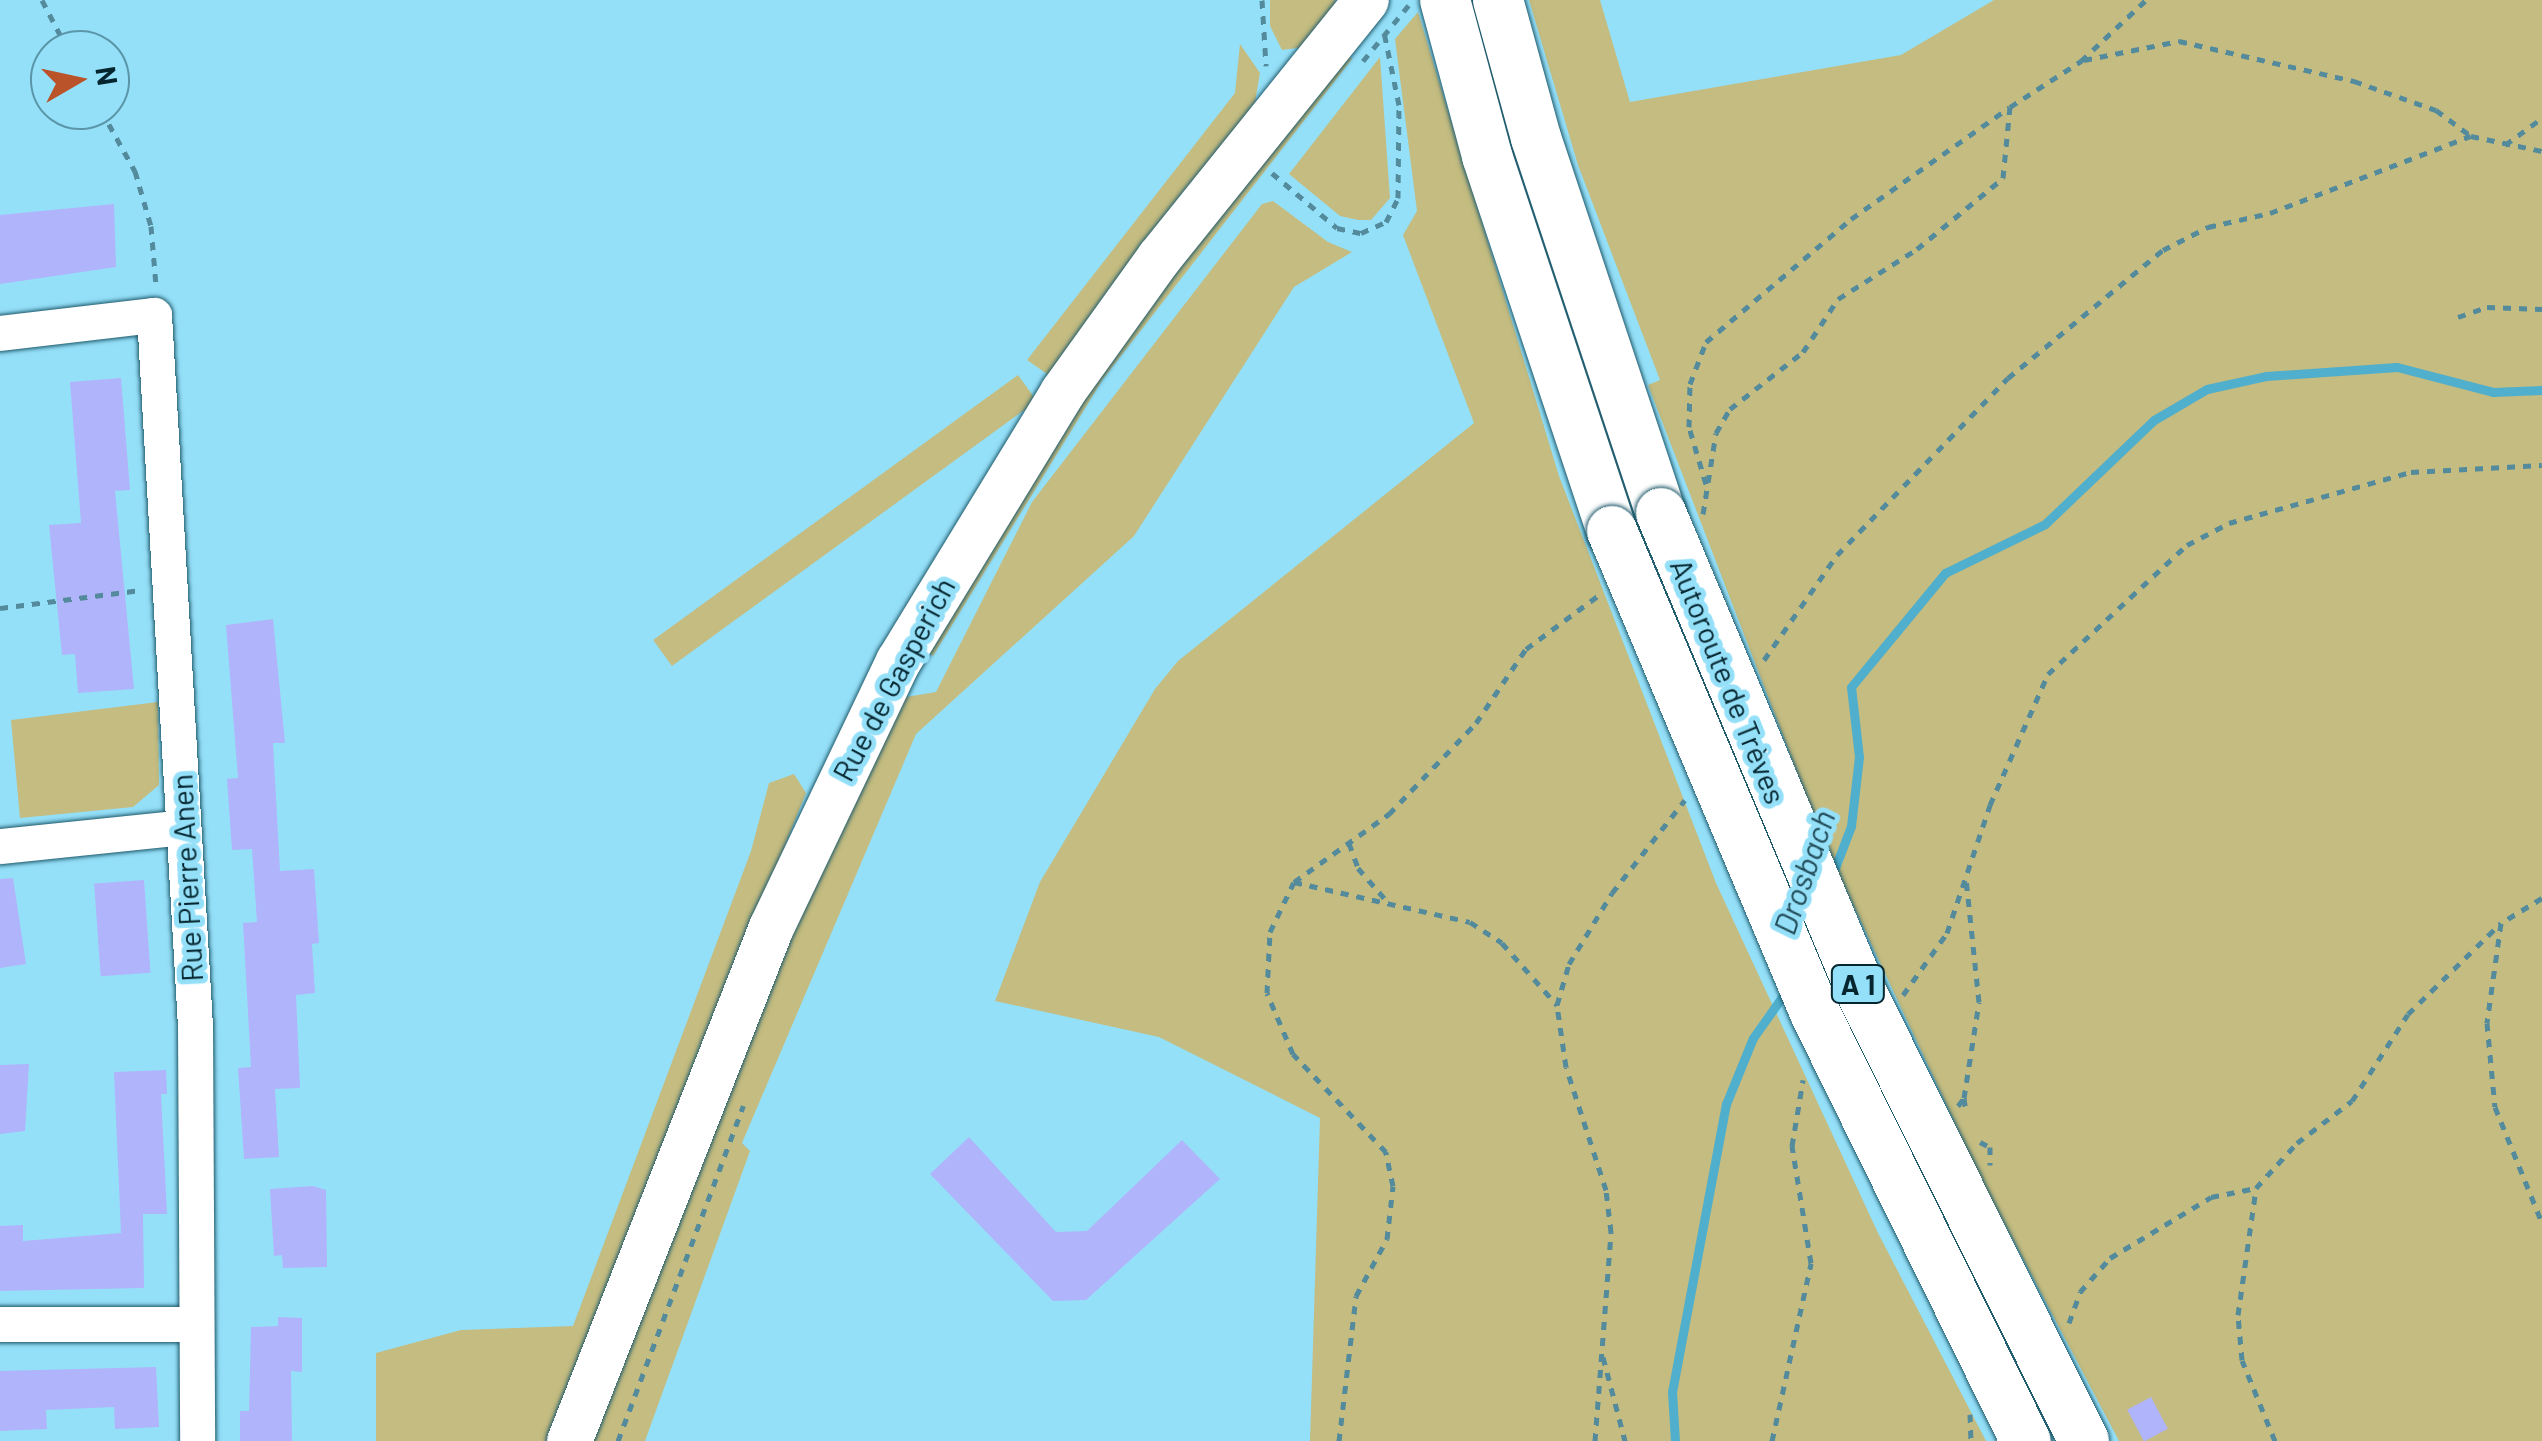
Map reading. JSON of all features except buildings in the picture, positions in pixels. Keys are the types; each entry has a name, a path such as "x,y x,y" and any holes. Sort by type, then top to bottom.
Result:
{"highway":[{"name":"Autoroute de Trèves","path":"1445,0 1487,156 1612,531 1816,1015 2026,1441"},
{"name":"Autoroute de Trèves","path":"1498,0 1536,138 1864,998 2084,1441"}],"main road":[{"name":"Rue de Gasperich","path":"569,1441 771,927 898,661 1062,392 1278,107 1366,11"}],"street":[{"path":"0,333 155,300"},
{"name":"Rue Pierre Anen","path":"155,300 195,1025 197,1441"},
{"path":"0,846 183,827"},
{"path":"0,1324 196,1324"}],"path":[{"path":"42,0 58,30"},
{"path":"1262,0 1261,46 1278,107"},
{"path":"1352,75 1413,0"},
{"path":"1707,487 1689,427 1690,384 1706,342 1851,219 2081,60 2146,0"},
{"path":"1272,174 1337,228 1361,233 1386,222 1398,198 1400,104 1366,11"},
{"path":"2081,60 2179,41 2354,81 2436,110 2471,136 2542,151"},
{"path":"1680,519 1707,487 1716,434 1730,409 1803,352 1838,299 1917,249 2003,178 2010,108"},
{"path":"2505,146 2542,118"},
{"path":"112,130 135,171 151,226 155,300"},
{"path":"1757,674 1837,556 1916,473 2008,378 2163,250 2208,227 2270,213 2471,136"},
{"path":"1260,188 1284,160"},
{"path":"2458,317 2487,306 2542,309"},
{"path":"1897,1000 1947,933 1966,876 2048,674 2187,545 2230,523 2412,472 2542,466"},
{"path":"0,608 159,588"},
{"path":"1339,1441 1356,1296 1387,1239 1393,1186 1386,1152 1293,1054 1267,993 1270,932 1294,882 1389,814 1476,723 1526,650 1560,618 1607,590"},
{"path":"1595,1441 1612,1232 1606,1190 1566,1067 1557,1005 1569,964 1612,894 1692,791"},
{"path":"1349,842 1358,868 1385,899"},
{"path":"1964,1098 1979,1002 1966,876"},
{"path":"1294,882 1385,899 1470,922 1502,943 1557,1005"},
{"path":"2275,1441 2242,1360 2238,1315 2256,1188 2296,1143 2352,1101 2408,1014 2501,923 2542,898"},
{"path":"2501,923 2487,1023 2495,1107 2542,1223"},
{"path":"1772,1441 1810,1263 1792,1146 1798,1084 1812,1072"},
{"path":"618,1441 746,1097"},
{"path":"2068,1326 2080,1292 2110,1258 2211,1198 2256,1188"},
{"path":"1602,1352 1625,1441"},
{"path":"1969,1419 1982,1414"}],"shaded area":[{"path":"1270,0 1335,0 1338,8 1304,47 1282,50 1270,26"},
{"path":"1529,0 1600,0 1630,102 1901,55 1994,0 2542,0 2542,1441 2119,1441 1982,1181 1825,845 1648,385 1660,380 1578,165"},
{"path":"1418,12 1559,476 1716,883 1878,1233 1986,1441 1310,1441 1320,1118 1159,1037 995,1001 1040,882 1155,689 1178,661 1474,423 1403,235 1417,211 1395,39"},
{"path":"1240,44 1260,73 1255,102 1050,376 1027,360 1235,93"},
{"path":"1345,53 1352,59 1103,379 933,656 928,651 983,547 1168,272"},
{"path":"1380,57 1390,198 1371,220 1358,220 1340,216 1289,174"},
{"path":"1273,201 1328,242 1352,252 1294,287 1134,536 916,734 742,1143 750,1151 645,1441 592,1441 827,839 906,697 936,692 1032,502 1262,204"},
{"path":"1018,375 1037,401 672,666 653,640"},
{"path":"158,702 159,785 133,807 20,818 11,720"},
{"path":"794,774 806,793 548,1441 376,1441 376,1353 461,1330 573,1326 751,851 769,783"}],"waterway":[{"name":"Drosbach","path":"1833,873 1851,826 1859,757 1851,687 1945,573 2045,524 2154,420 2207,389 2266,376 2397,367 2493,392 2542,390"},
{"name":"Drosbach","path":"1675,1441 1672,1392 1726,1104 1753,1038 1787,990"}]}
